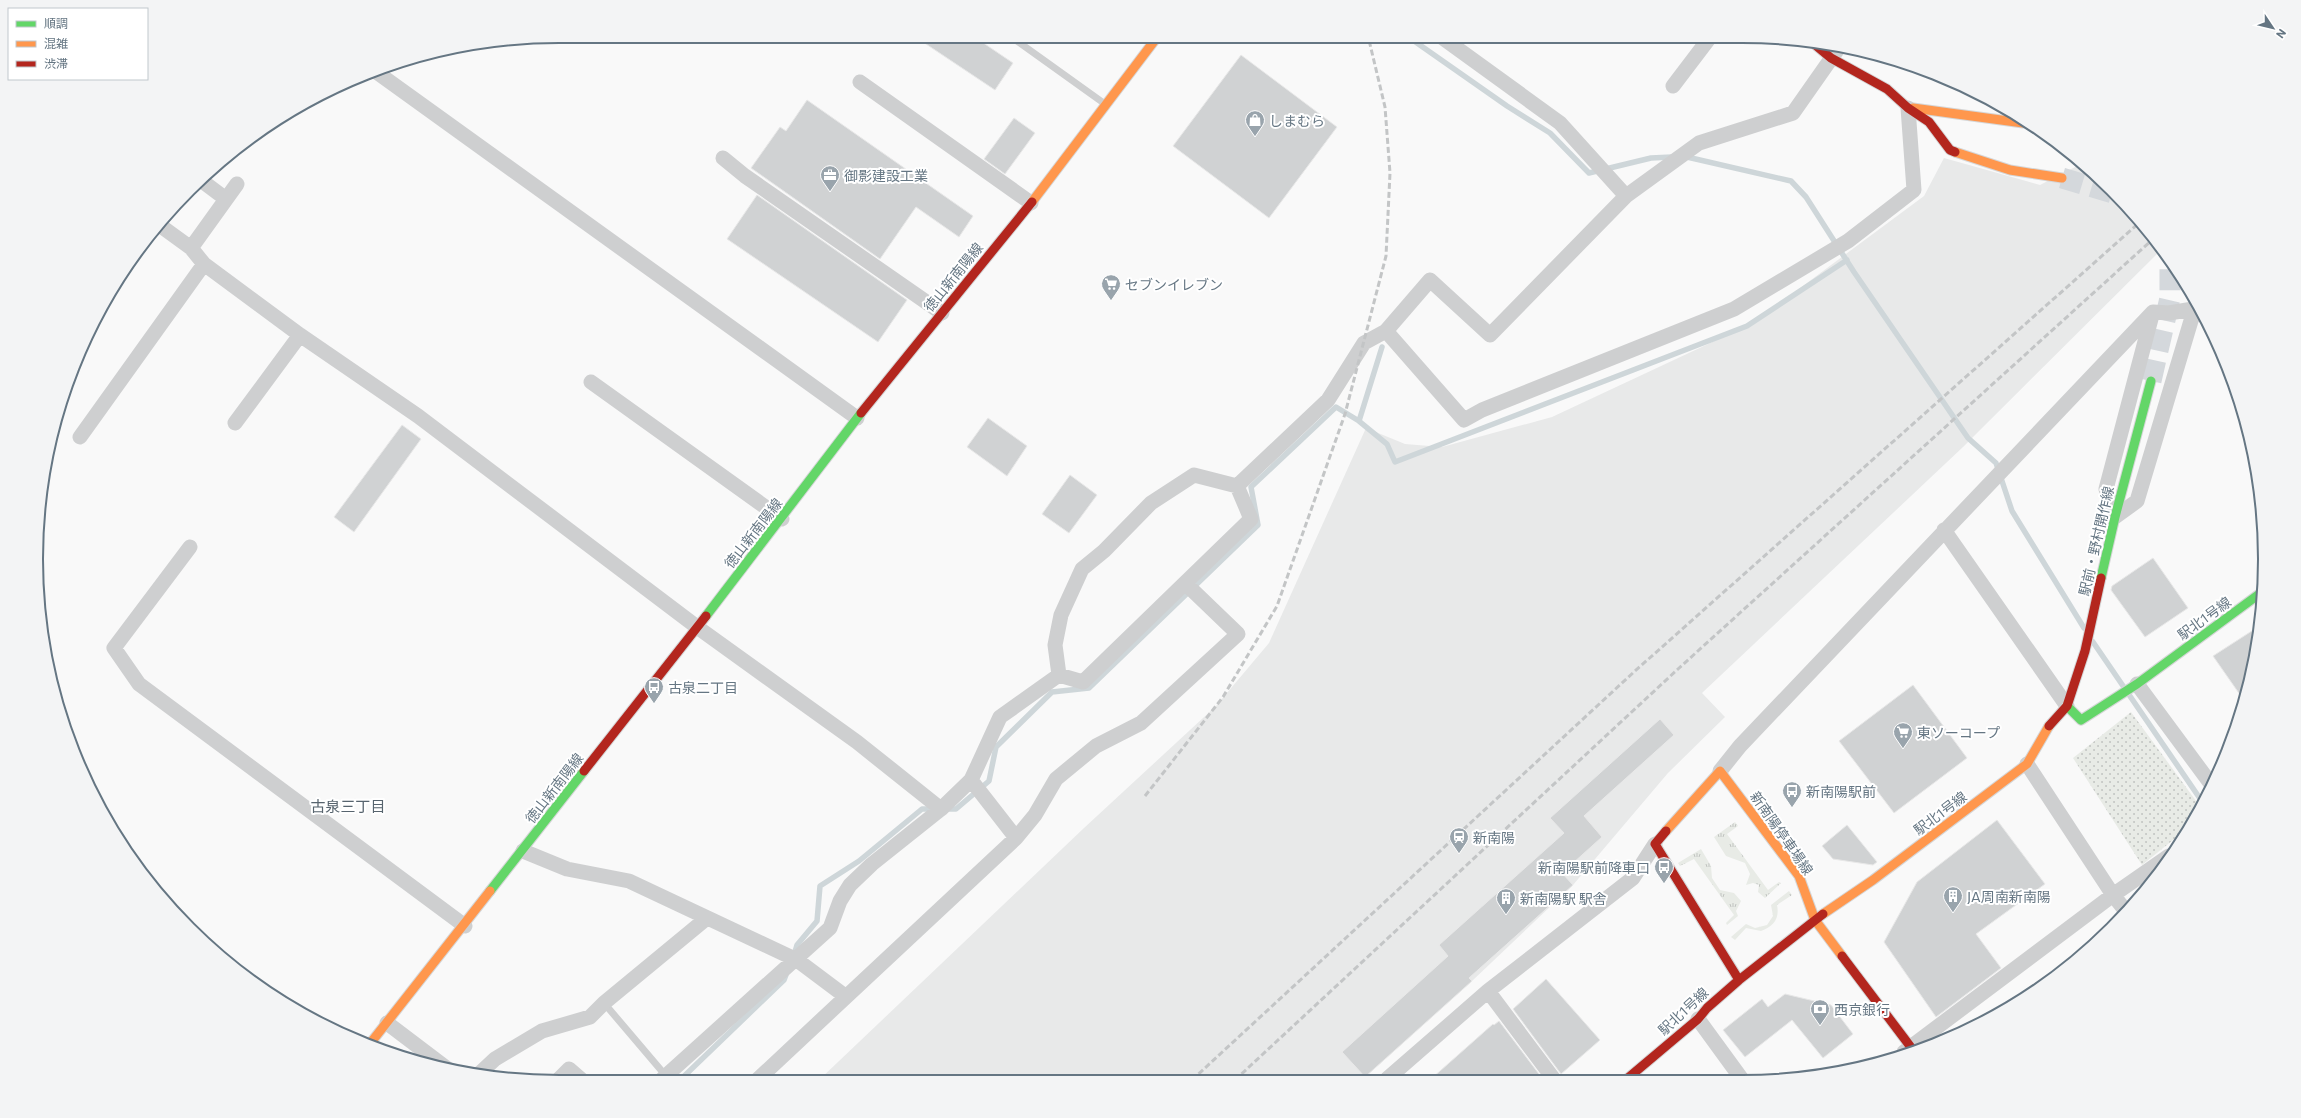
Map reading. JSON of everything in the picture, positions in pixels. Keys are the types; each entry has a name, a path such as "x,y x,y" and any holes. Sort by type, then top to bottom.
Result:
{"street":[{"name":"徳山新南陽線","path":"373,1040 465,926 697,626 782,519 857,418 1031,203 1153,43"},
{"path":"1450,43 1560,123 1626,196"},
{"path":"1673,86 1706,43"},
{"path":"1820,49 1831,58 1887,89 1908,108 1929,122 1950,150 2010,170 2062,178"},
{"path":"1237,486 1328,400 1364,343 1386,331 1430,280 1490,335 1626,196 1699,143 1793,113 1836,52"},
{"path":"380,75 857,418"},
{"path":"860,82 1031,203"},
{"path":"1908,108 2014,120"},
{"path":"1386,331 1464,420 1482,410 1734,309 1848,241 1914,190 1908,108"},
{"path":"723,158 745,176 942,313"},
{"path":"205,184 226,199"},
{"path":"190,248 237,184"},
{"path":"164,228 190,248 204,264 300,335 418,416 697,626 857,742 941,809"},
{"path":"80,437 204,264"},
{"path":"1392,1075 1488,991 1633,878 1655,844 1720,771 1740,746 2152,312 2169,313 2194,310"},
{"path":"2152,312 2106,489 2115,517 2137,501 2196,314"},
{"path":"235,423 300,335"},
{"name":"駅前・野村開作線","path":"2067,706 2085,651 2115,517 2151,381"},
{"path":"591,382 782,519"},
{"path":"1059,675 1055,645 1061,615 1082,569 1104,551 1151,503 1194,476 1237,486"},
{"path":"1059,675 1084,682 1251,520 1237,486"},
{"path":"1944,530 2067,706"},
{"path":"190,547 114,648 140,684 465,926"},
{"path":"762,1075 845,996 1016,838 1035,815 1056,779 1096,746 1141,723 1238,634 1186,584"},
{"name":"駅北1号線","path":"1632,1075 1698,1019 1707,1008 1739,980 1815,920 1873,880 2027,764 2052,721 2067,706 2081,720 2137,684 2257,596"},
{"path":"668,1075 797,960 830,928 840,901 850,885 878,859 941,809 971,780 1000,717 1059,675"},
{"path":"2137,684 2208,780"},
{"path":"2027,764 2112,895 2123,907"},
{"name":"新南陽停車場線","path":"1720,771 1799,876 1815,920 1908,1048"},
{"path":"971,780 1016,838"},
{"path":"1655,844 1739,980"},
{"path":"523,851 567,869 628,881 797,960 845,996"},
{"path":"1915,1045 2112,895 2158,864"},
{"path":"484,1070 495,1058 542,1031 590,1017 604,1003 707,918"},
{"path":"1488,991 1551,1075"},
{"path":"1698,1019 1739,1075"},
{"path":"387,1024 435,1059"},
{"path":"563,1075 569,1069 576,1075"}],"lane":[{"path":"1020,43 1107,105"},
{"path":"604,1003 660,1075"}],"shaded area":[{"path":"1944,158 2040,185 2076,166 2107,194 2130,219 2157,254 1963,447 1702,693 1725,717 1668,773 1573,885 1472,981 1367,1075 824,1075 1084,828 1216,706 1269,643 1366,428 1405,444 1442,447 1552,417 1753,323 1924,196"}],"green space":[{"path":"2131,712 2197,802 2176,837 2142,865 2073,758"},
{"path":"1735,822 1738,826 1727,834 1768,890 1779,882 1781,883 1765,898 1758,892 1759,885 1753,883 1746,885 1750,874 1745,863 1726,856 1714,837"},
{"path":"1701,849 1711,866 1712,878 1720,890 1734,893 1741,901 1736,911 1738,916 1727,925 1726,923 1734,915 1694,859 1680,866 1678,863"},
{"path":"1789,891 1792,895 1777,905 1778,910 1775,922 1772,925 1761,931 1746,928 1735,940 1731,937 1746,924 1755,928 1767,925 1773,916 1771,905"}],"building":[{"path":"924,43 983,43 1013,63 995,90"},
{"name":"しまむら","path":"1241,55 1337,127 1269,218 1173,146"},
{"path":"807,100 973,216 959,237 916,207 880,259 751,168 780,127 786,131"},
{"path":"1014,118 1035,133 1005,174 984,159"},
{"path":"757,195 907,300 878,342 727,239"},
{"path":"988,418 1027,446 1007,476 967,447"},
{"path":"402,425 421,439 354,532 334,517"},
{"path":"1070,475 1097,495 1069,533 1042,514"},
{"path":"2153,558 2188,608 2145,637 2111,590 2112,586"},
{"path":"2253,630 2240,694 2213,656"},
{"name":"東ソーコープ","path":"1913,685 1967,758 1894,813 1839,741"},
{"name":"新南陽駅 駅舎","path":"1660,719 1674,735 1584,816 1602,837 1562,873 1573,885 1469,978 1472,981 1367,1075 1363,1075 1342,1052 1448,956 1439,945 1564,833 1550,818"},
{"name":"JA周南新南陽","path":"1997,820 2045,884 1976,934 2001,968 1936,1017 1884,942 1917,882"},
{"path":"1847,825 1877,862 1873,865 1833,859 1822,846"},
{"path":"1546,979 1600,1040 1561,1074 1513,1009"},
{"path":"1785,994 1831,1005 1853,1034 1823,1058 1792,1020 1745,1057 1723,1030 1762,999 1768,1007"},
{"path":"1499,1021 1540,1075 1436,1075 1493,1024 1494,1025"}],"waterway":[{"path":"1417,43 1507,106 1550,133 1589,173 1651,158 1672,157"},
{"path":"1687,157 1791,181 1806,197 1854,272 1968,438 1996,463 2012,511 2084,628"},
{"path":"946,809 956,809 989,781 996,747 1052,692 1089,688 1258,525 1251,487 1336,407 1359,421 1387,444 1395,462 1747,326 1847,260"},
{"path":"1359,421 1382,347"},
{"path":"2093,642 2199,798"},
{"path":"794,955 797,945 817,921 820,886 859,861 922,809 935,809"},
{"path":"685,1075 784,980 787,972"}],"tunnel":[{"path":"2062,178 2103,190"},
{"path":"2151,381 2170,298 2170,271"}],"railway":[{"path":"1145,796 1223,697 1277,606 1345,414 1386,256 1390,173 1385,107 1370,43"},
{"path":"1197,1075 1635,671 2136,226"},
{"path":"1240,1075 1678,669 2149,243"}],"traffic: fast":[{"path":"2101,578 2115,517 2151,381"},
{"path":"706,616 861,413"},
{"path":"2067,706 2081,720 2137,684 2257,596"},
{"path":"490,891 584,771"}],"traffic: slow":[{"path":"1032,202 1153,43"},
{"path":"1913,108 2016,122"},
{"path":"1955,152 2010,170 2062,178"},
{"path":"1823,914 1873,880 2027,764 2049,726"},
{"path":"1666,831 1720,771 1799,876 1815,920 1842,956"},
{"path":"373,1040 490,891"}],"traffic: jam":[{"path":"1820,49 1831,58 1887,89 1908,108 1929,122 1950,150 1955,152"},
{"path":"861,413 1032,202"},
{"path":"2049,726 2067,706 2085,651 2101,578"},
{"path":"584,771 706,616"},
{"path":"1666,831 1655,844 1739,980"},
{"path":"1632,1075 1698,1019 1707,1008 1739,980 1823,914"},
{"path":"1842,956 1911,1047"}],"place":[{"name":"しまむら","path":"1255,137"},
{"name":"御影建設工業","path":"830,192"},
{"name":"セブンイレブン","path":"1111,301"},
{"name":"古泉二丁目","path":"654,704"},
{"name":"東ソーコープ","path":"1903,749"},
{"name":"新南陽駅前","path":"1792,808"},
{"name":"新南陽","path":"1459,854"},
{"name":"新南陽駅前降車口","path":"1664,884"},
{"name":"JA周南新南陽","path":"1953,913"},
{"name":"新南陽駅 駅舎","path":"1506,915"},
{"name":"西京銀行","path":"1820,1026"}],"district":[{"name":"古泉三丁目","path":"348,806"}]}
